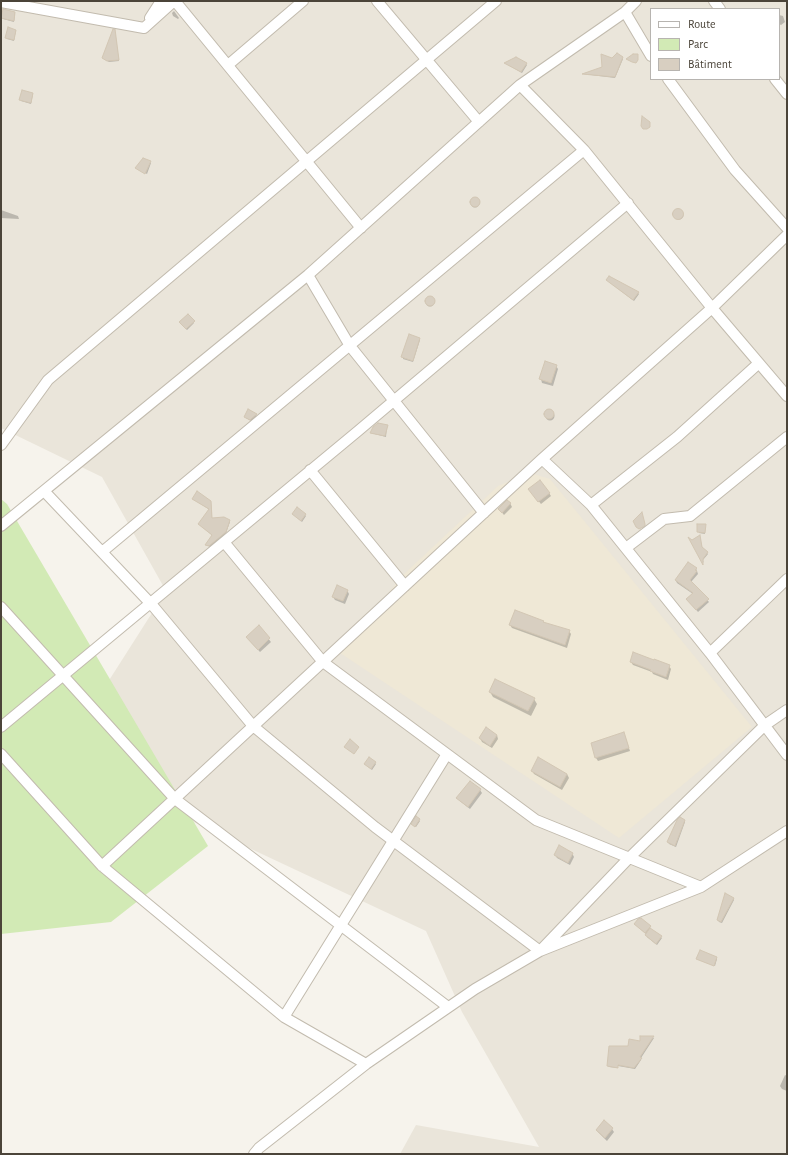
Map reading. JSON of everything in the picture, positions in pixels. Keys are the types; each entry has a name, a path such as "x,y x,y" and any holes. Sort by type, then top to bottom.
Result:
{"street":[{"path":"144,28 161,1"},
{"path":"144,28 175,1 361,228"},
{"path":"228,65 303,1"},
{"path":"377,1 479,122"},
{"path":"1,445 48,380 496,1"},
{"path":"1,526 308,275 520,85 625,12 636,1"},
{"path":"1,2 144,28"},
{"path":"625,12 650,54"},
{"path":"669,80 735,170 787,228"},
{"path":"776,80 787,94"},
{"path":"520,85 584,150 712,308 787,396"},
{"path":"102,552 584,150"},
{"path":"1,727 394,401 628,203"},
{"path":"102,866 542,459 712,308 787,235"},
{"path":"308,275 350,346 484,513"},
{"path":"591,505 677,437 759,363"},
{"path":"626,548 664,519 690,516 787,437"},
{"path":"542,459 591,505 710,653 787,755"},
{"path":"310,470 405,586"},
{"path":"44,491 150,603 253,726 393,841 540,951"},
{"path":"224,542 323,662 536,820 701,887"},
{"path":"710,653 787,579"},
{"path":"1,607 175,799 448,1007"},
{"path":"540,951 629,858 765,725 787,710"},
{"path":"1,754 102,866 284,1017 366,1064"},
{"path":"284,1017 447,754"},
{"path":"254,1154 259,1148 366,1064 475,989 540,951 701,887 787,831"}],"shaded area":[{"path":"1,1 787,1 787,1154 400,1154 416,1125 539,1147 462,1012 426,931 166,809 62,754 166,591 102,477 1,428"},
{"path":"530,473 550,479 752,727 619,838 340,653 403,575 498,486"}],"green space":[{"path":"1,499 7,504 208,846 111,922 1,934"}],"building":[{"path":"3,9 15,12 14,21 1,18"},
{"path":"8,27 16,30 14,40 5,38"},
{"path":"113,29 115,29 119,60 107,61 102,58"},
{"path":"617,53 623,57 615,77 582,74 602,67 601,54 612,58"},
{"path":"633,54 638,54 638,60 636,63 626,59"},
{"path":"516,57 527,63 521,72 504,63"},
{"path":"22,90 33,93 31,103 19,100"},
{"path":"642,116 650,122 650,127 647,129 643,129 641,126"},
{"path":"143,158 151,161 145,174 135,168"},
{"path":"473,197 477,197 479,198 479,206 473,207 470,204 470,200"},
{"path":"676,209 680,209 682,210 682,218 676,219 673,216 673,212"},
{"path":"609,276 639,292 633,300 606,280"},
{"path":"430,296 435,301 430,306 425,301"},
{"path":"188,314 195,321 186,329 179,322"},
{"path":"409,334 420,338 413,361 401,357"},
{"path":"545,361 557,365 551,383 539,379"},
{"path":"248,409 257,414 250,420 244,417"},
{"path":"549,409 554,414 549,419 544,414"},
{"path":"378,423 388,425 385,436 370,433 373,427"},
{"path":"540,480 550,493 538,502 528,489"},
{"path":"197,491 211,501 212,518 224,517 230,520 226,532 209,546 205,545 212,535 198,524 209,509 192,499"},
{"path":"507,500 511,503 502,513 498,509"},
{"path":"297,507 306,514 301,521 292,514"},
{"path":"642,512 645,526 639,529 633,521"},
{"path":"697,524 706,524 705,533 697,532"},
{"path":"700,535 702,547 708,552 703,559 703,565 688,537 692,540"},
{"path":"688,562 697,568 695,570 697,571 690,580 709,599 696,610 686,599 693,593 675,580"},
{"path":"337,585 348,590 343,601 332,597"},
{"path":"515,610 544,621 543,622 570,630 565,645 509,625"},
{"path":"259,625 270,638 258,650 246,637"},
{"path":"633,652 670,665 666,677 630,662"},
{"path":"495,679 535,698 528,711 489,692"},
{"path":"486,727 497,735 490,746 479,738"},
{"path":"624,732 629,748 595,758 591,743"},
{"path":"350,739 359,747 354,754 344,747"},
{"path":"369,757 376,762 371,769 364,764"},
{"path":"538,757 567,774 560,787 531,771"},
{"path":"470,781 481,789 468,807 456,798"},
{"path":"416,816 420,819 415,827 411,824"},
{"path":"680,817 685,820 675,846 667,842 677,820"},
{"path":"559,845 573,853 568,863 554,855"},
{"path":"725,893 734,898 721,922 717,920"},
{"path":"641,918 651,926 645,933 634,924"},
{"path":"650,928 662,936 656,944 645,935"},
{"path":"700,950 717,957 714,966 696,959"},
{"path":"640,1036 654,1036 640,1057 642,1058 634,1068 618,1065 618,1068 607,1066 609,1046 628,1046 629,1039 640,1041"},
{"path":"604,1120 613,1128 605,1138 596,1130"}]}
